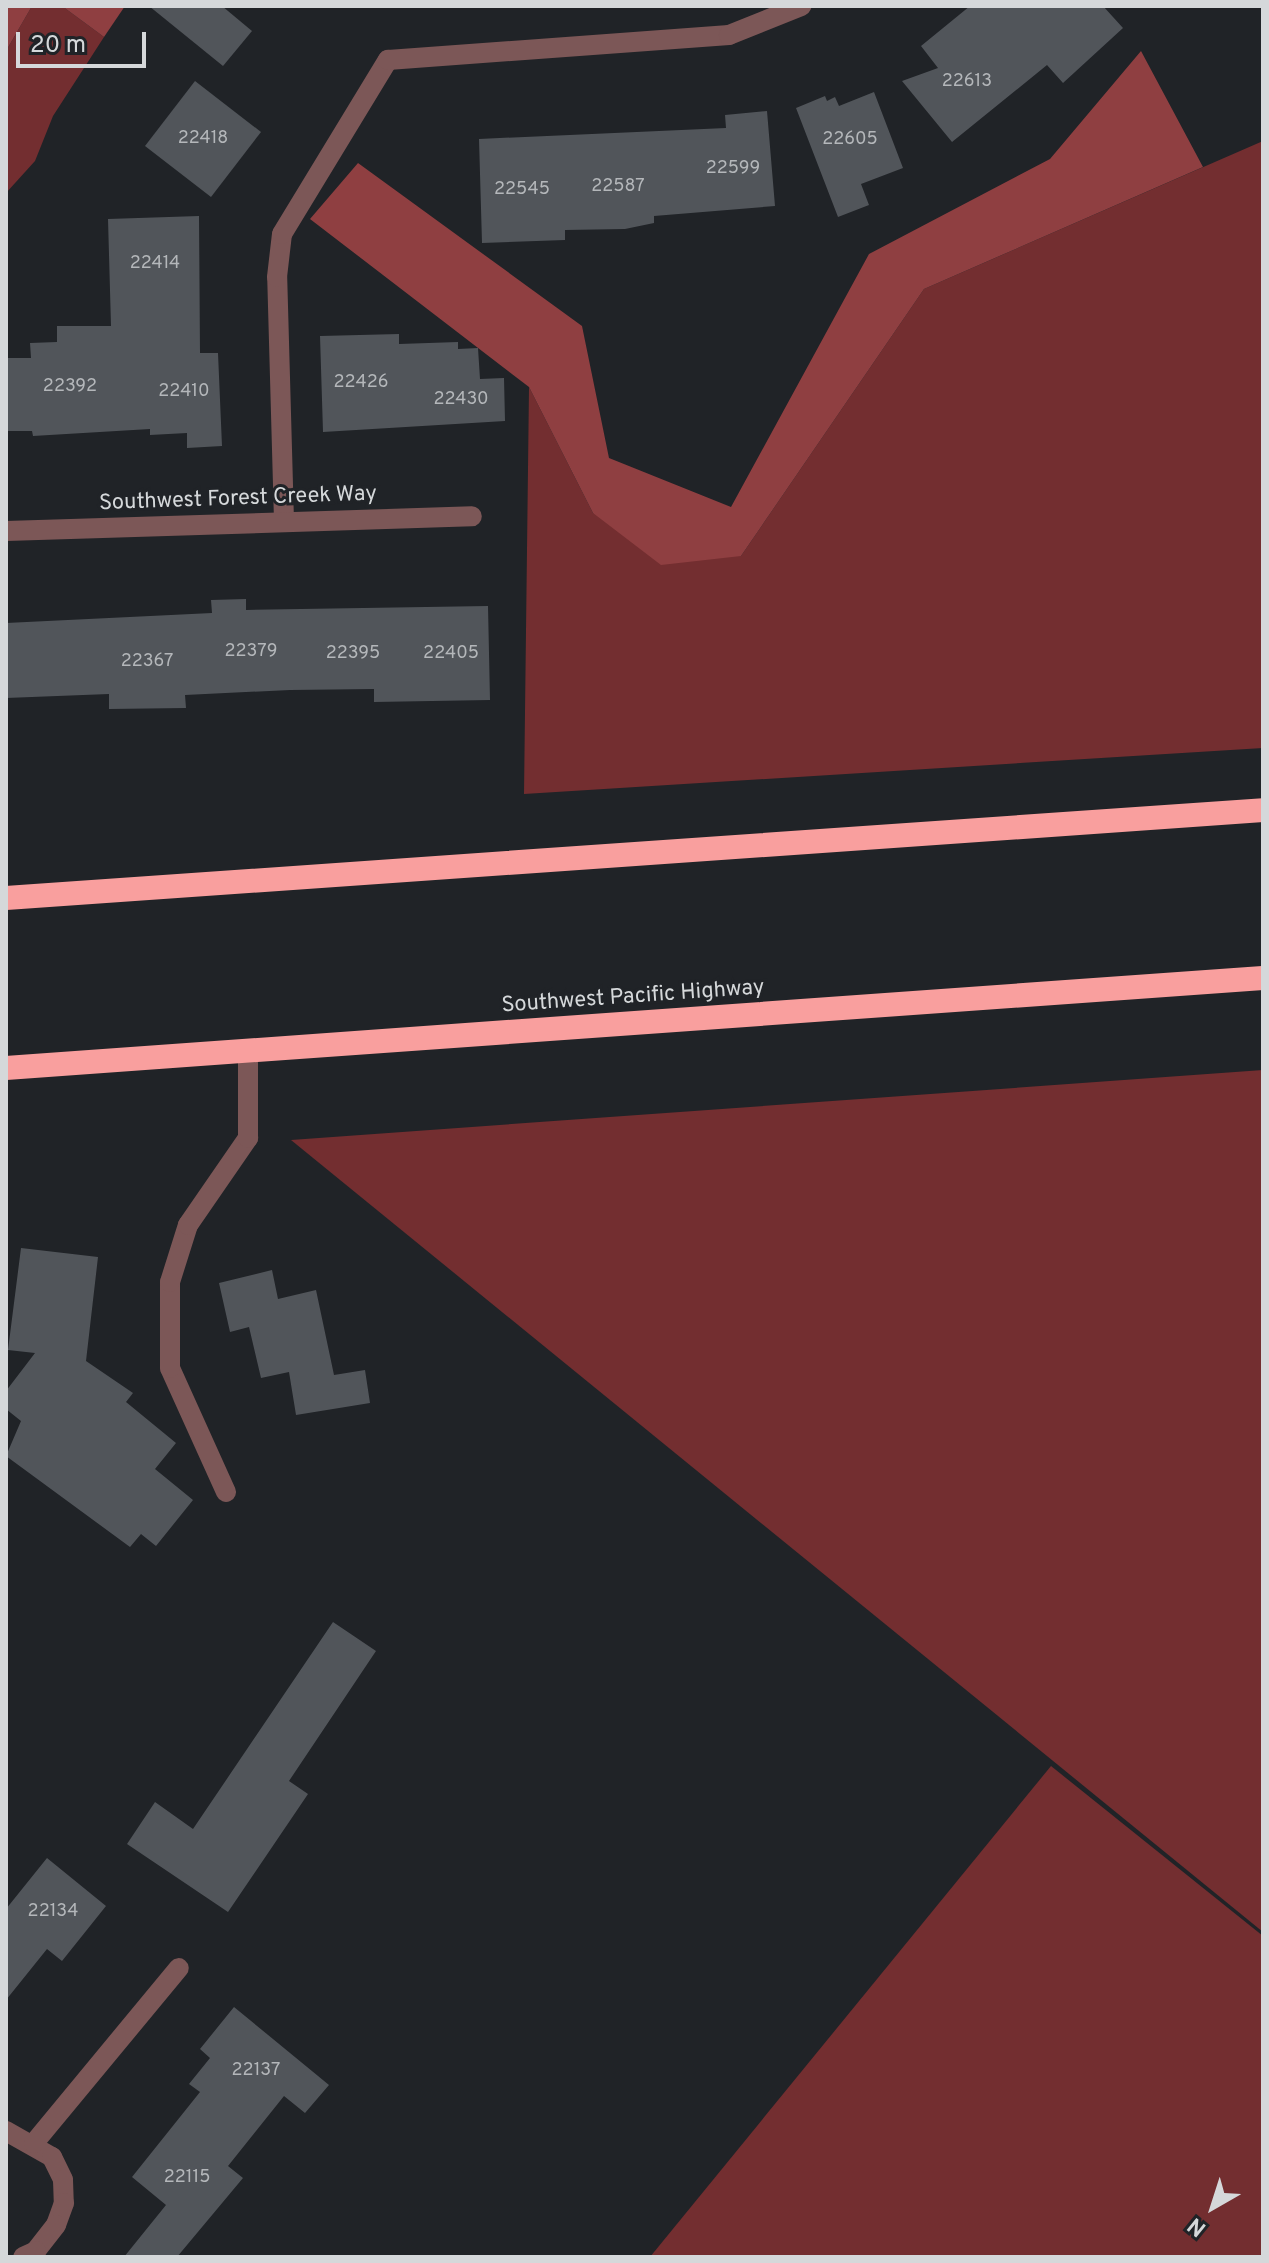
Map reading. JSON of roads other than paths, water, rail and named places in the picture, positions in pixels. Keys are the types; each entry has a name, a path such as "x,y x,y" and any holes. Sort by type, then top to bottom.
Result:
{"highway":[{"path":"6,898 1263,810"},
{"name":"Southwest Pacific Highway","path":"6,1068 1263,978"}],"street":[{"path":"284,521 277,277 282,234 388,60 729,35 801,6"},
{"name":"Southwest Forest Creek Way","path":"6,531 472,516"},
{"path":"226,1492 170,1368 170,1282 188,1225 248,1138 248,1050"},
{"path":"34,2143 179,1968"},
{"path":"6,2131 34,2143 52,2157 63,2180 64,2203 49,2234 36,2251 23,2257"}]}
